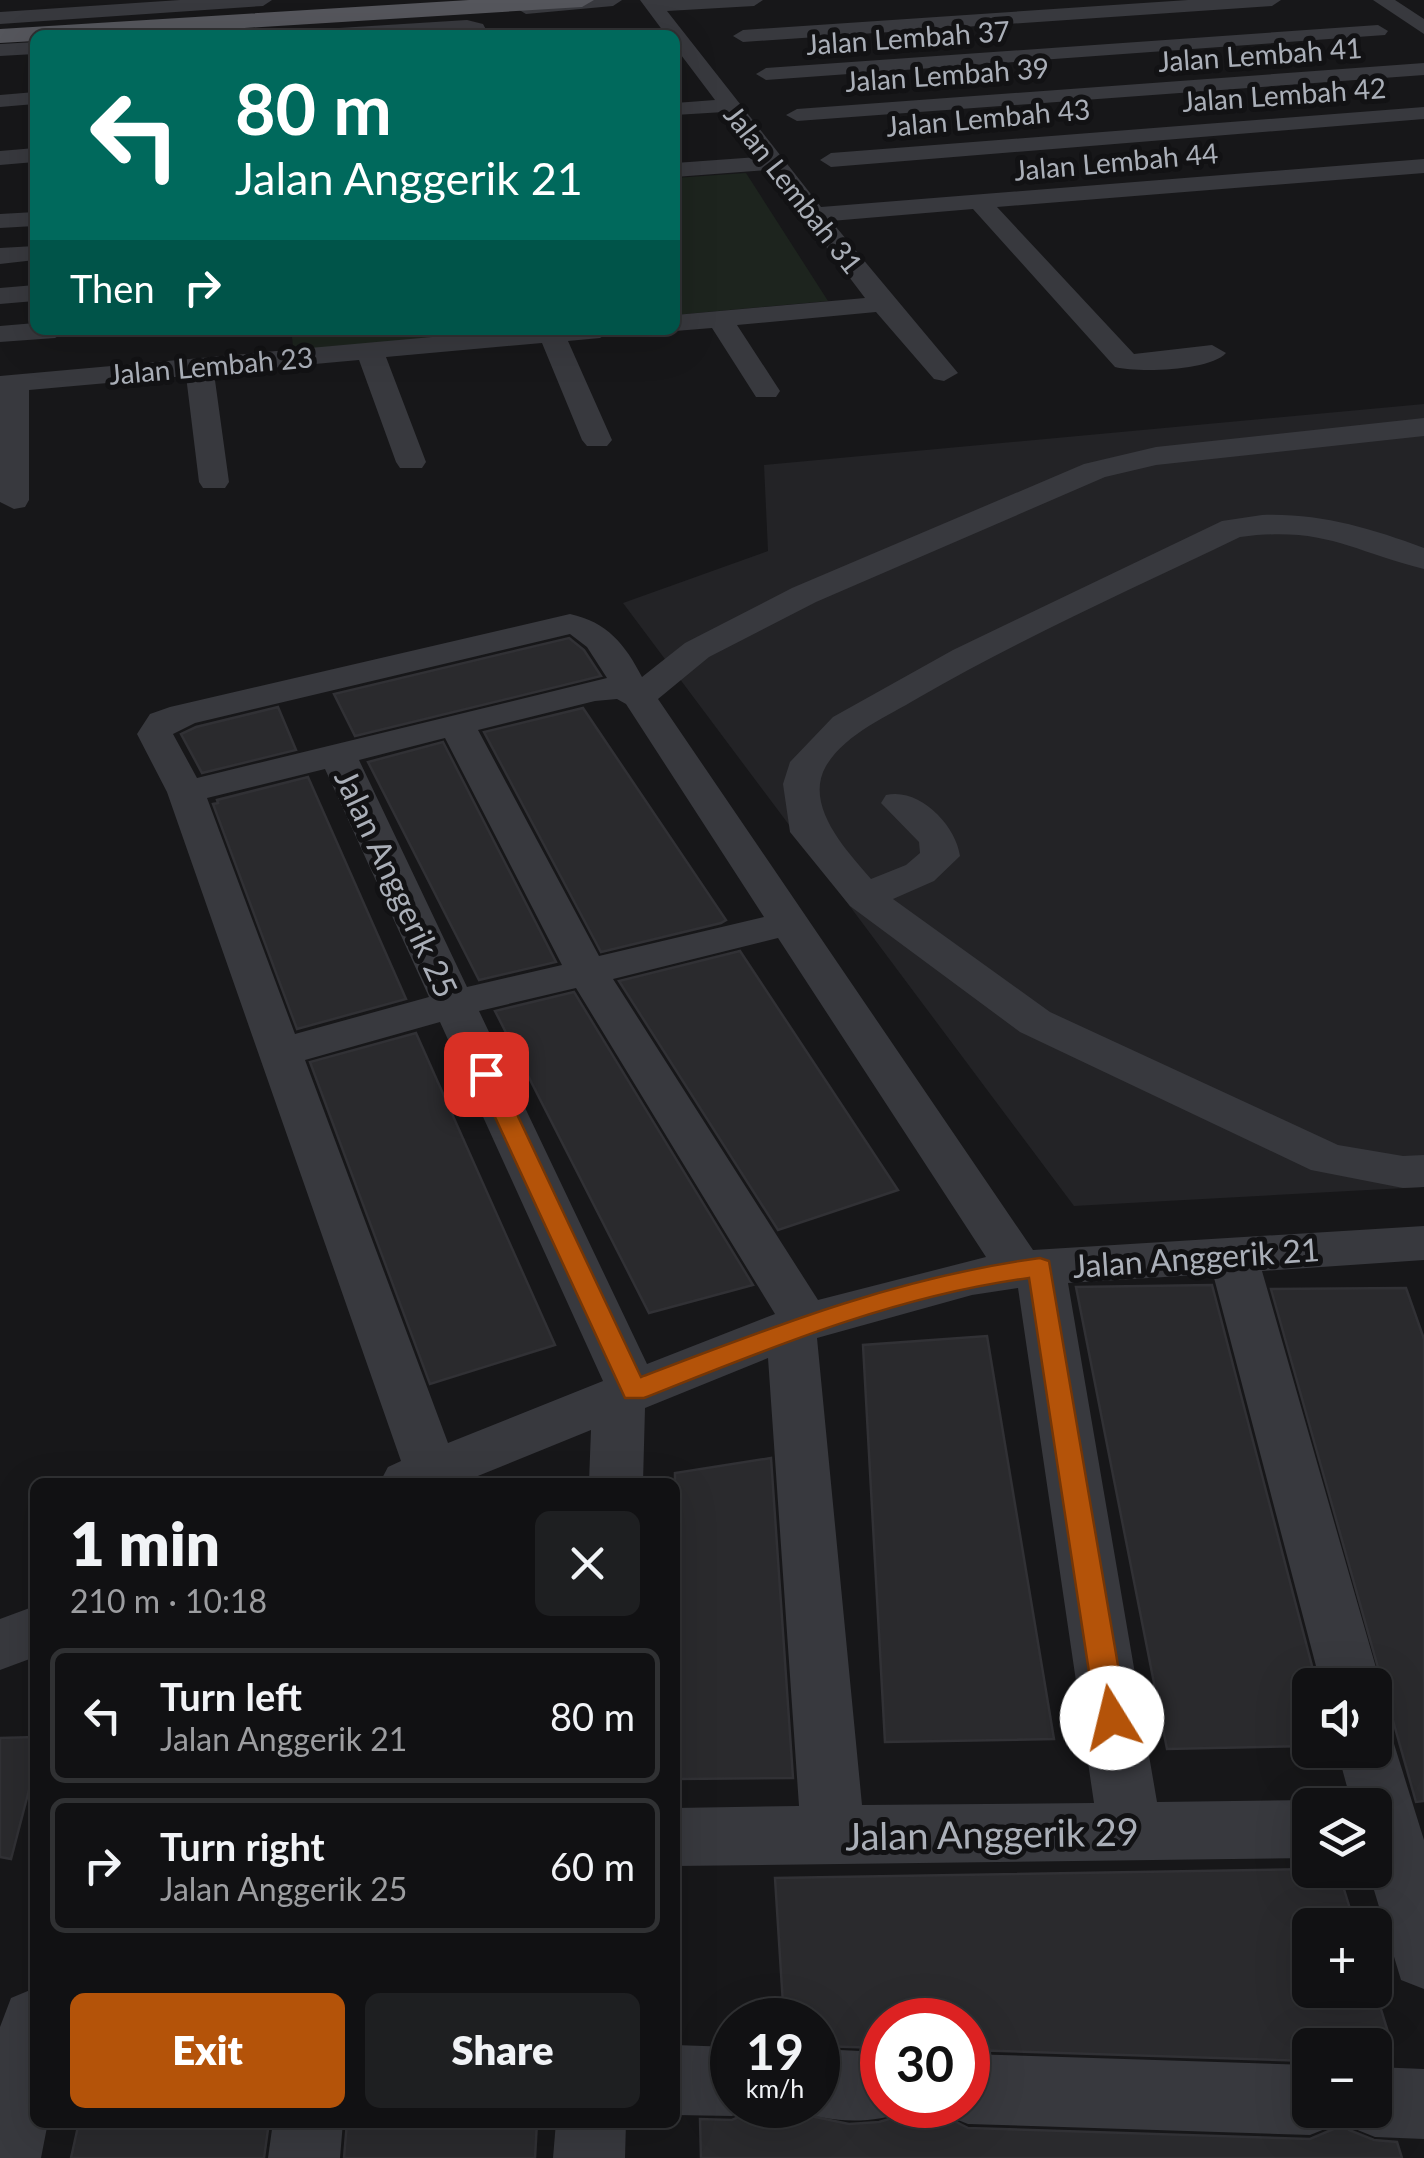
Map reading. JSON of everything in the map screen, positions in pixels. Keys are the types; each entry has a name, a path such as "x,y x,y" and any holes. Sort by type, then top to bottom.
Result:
{"main road":[{"path":"0,32 462,0"},
{"path":"67,30 226,28 582,0"},
{"path":"0,32 30,31"}],"street":[{"path":"0,18 263,0"},
{"path":"348,26 613,0"},
{"path":"652,3 754,0"},
{"path":"989,0 1208,183"},
{"path":"744,36 1272,0"},
{"name":"Jalan Lembah 31","path":"652,3 674,30"},
{"path":"1391,6 1424,10"},
{"path":"1391,6 1424,28"},
{"path":"226,28 466,26 477,30"},
{"name":"Jalan Lembah 37","path":"766,74 1378,32"},
{"name":"Jalan Lembah 31","path":"680,38 728,105 743,135 774,163 883,304 944,374"},
{"path":"1226,41 1282,79"},
{"path":"1148,47 1199,86"},
{"path":"0,50 30,48"},
{"path":"680,63 699,61"},
{"name":"Jalan Lembah 41","path":"1101,94 1424,69"},
{"name":"Jalan Lembah 39","path":"797,116 1101,94"},
{"path":"0,100 30,98"},
{"path":"680,109 728,105"},
{"name":"Jalan Lembah 42","path":"1149,134 1424,113"},
{"name":"Jalan Lembah 43","path":"831,160 1149,134"},
{"path":"0,158 30,156"},
{"path":"680,170 774,163"},
{"name":"Jalan Lembah 44","path":"813,214 1424,166"},
{"path":"1321,174 1347,195"},
{"path":"980,202 1121,358 1145,364 1212,354"},
{"path":"0,221 30,219"},
{"path":"0,256 30,254"},
{"path":"0,296 30,293"},
{"path":"680,323 883,304"},
{"path":"720,319 766,391"},
{"path":"0,334 30,332"},
{"path":"280,335 284,359"},
{"name":"Jalan Lembah 23","path":"7,384 541,335"},
{"path":"552,335 597,440"},
{"path":"370,351 411,462"},
{"path":"200,366 214,482"},
{"path":"7,384 14,500"},
{"path":"635,694 697,650 804,595 1095,470 1156,456 1424,427"},
{"path":"1424,559 1328,525 1280,520 1233,528 965,657 877,705 826,741 809,762 802,784 810,832 864,897 1036,1022 1328,1159 1402,1172 1424,1171"},
{"path":"419,1477 280,1052 186,792 155,734 163,722 570,624 592,632 619,666 789,924 1030,1268 1130,1831"},
{"path":"186,792 595,690 612,687 635,694"},
{"path":"457,726 586,970 799,1325 834,1835"},
{"name":"Jalan Anggerik 25","path":"338,756 627,1394"},
{"path":"864,897 920,873 940,856 938,839 900,803"},
{"path":"280,1052 586,970 789,924"},
{"name":"Jalan Anggerik 21","path":"419,1477 799,1325 972,1276 1030,1268 1424,1242"},
{"path":"1234,1255 1345,1668"},
{"path":"616,1478 627,1394"},
{"path":"0,1645 30,1633"},
{"path":"1374,1768 1396,1828 1424,1957"},
{"name":"Jalan Anggerik 29","path":"680,1837 1292,1829"},
{"path":"5,2158 30,2045"},
{"path":"680,2080 710,2081"},
{"path":"990,2090 1292,2099"},
{"path":"1392,2103 1424,2104"},
{"path":"304,2158 307,2128"},
{"path":"589,2158 590,2128"}],"shaded area":[{"path":"746,173 828,301 680,315 680,178"},
{"path":"292,335 476,335 294,353"},
{"path":"1424,404 1424,1187 1074,1206 623,603 768,551 764,465"}],"building":[{"path":"569,638 584,650 601,676 355,736 334,694"},
{"path":"278,707 296,750 202,773 181,734 196,727"},
{"path":"583,708 726,920 601,952 484,732"},
{"path":"443,742 556,962 479,980 368,762"},
{"path":"308,777 406,999 297,1029 213,804"},
{"path":"740,951 898,1190 778,1230 619,981"},
{"path":"574,992 753,1285 649,1313 495,1011"},
{"path":"416,1033 555,1345 430,1384 310,1062"},
{"path":"1212,1285 1313,1668 1292,1668 1292,1746 1167,1749 1076,1287"},
{"path":"1406,1288 1424,1339 1424,1801 1416,1802 1392,1717 1392,1668 1378,1668 1271,1289"},
{"path":"987,1336 1054,1739 885,1742 863,1345"},
{"path":"771,1458 793,1778 680,1779 680,1478 675,1478 675,1473"},
{"path":"30,1737 30,1786 11,1859 0,1857 0,1738"},
{"path":"1292,1869 1292,1888 1344,1888 1350,1908 1292,1908 1292,2008 1381,2008 1387,2028 1292,2028 1292,2060 990,2051 990,1998 860,1998 860,2047 840,2047 840,1998 783,1998 775,1878"},
{"path":"700,2119 710,2119 710,2128 840,2128 840,2122 860,2123 860,2128 1310,2139 1336,2128 1348,2128 1374,2140 1397,2142 1402,2158 701,2158"},
{"path":"78,2128 268,2128 264,2158 71,2158"},
{"path":"346,2128 537,2128 535,2158 344,2158"}],"route":[{"path":"486,1074 634,1391 828,1315 972,1276 1040,1267 1112,1718"}]}
